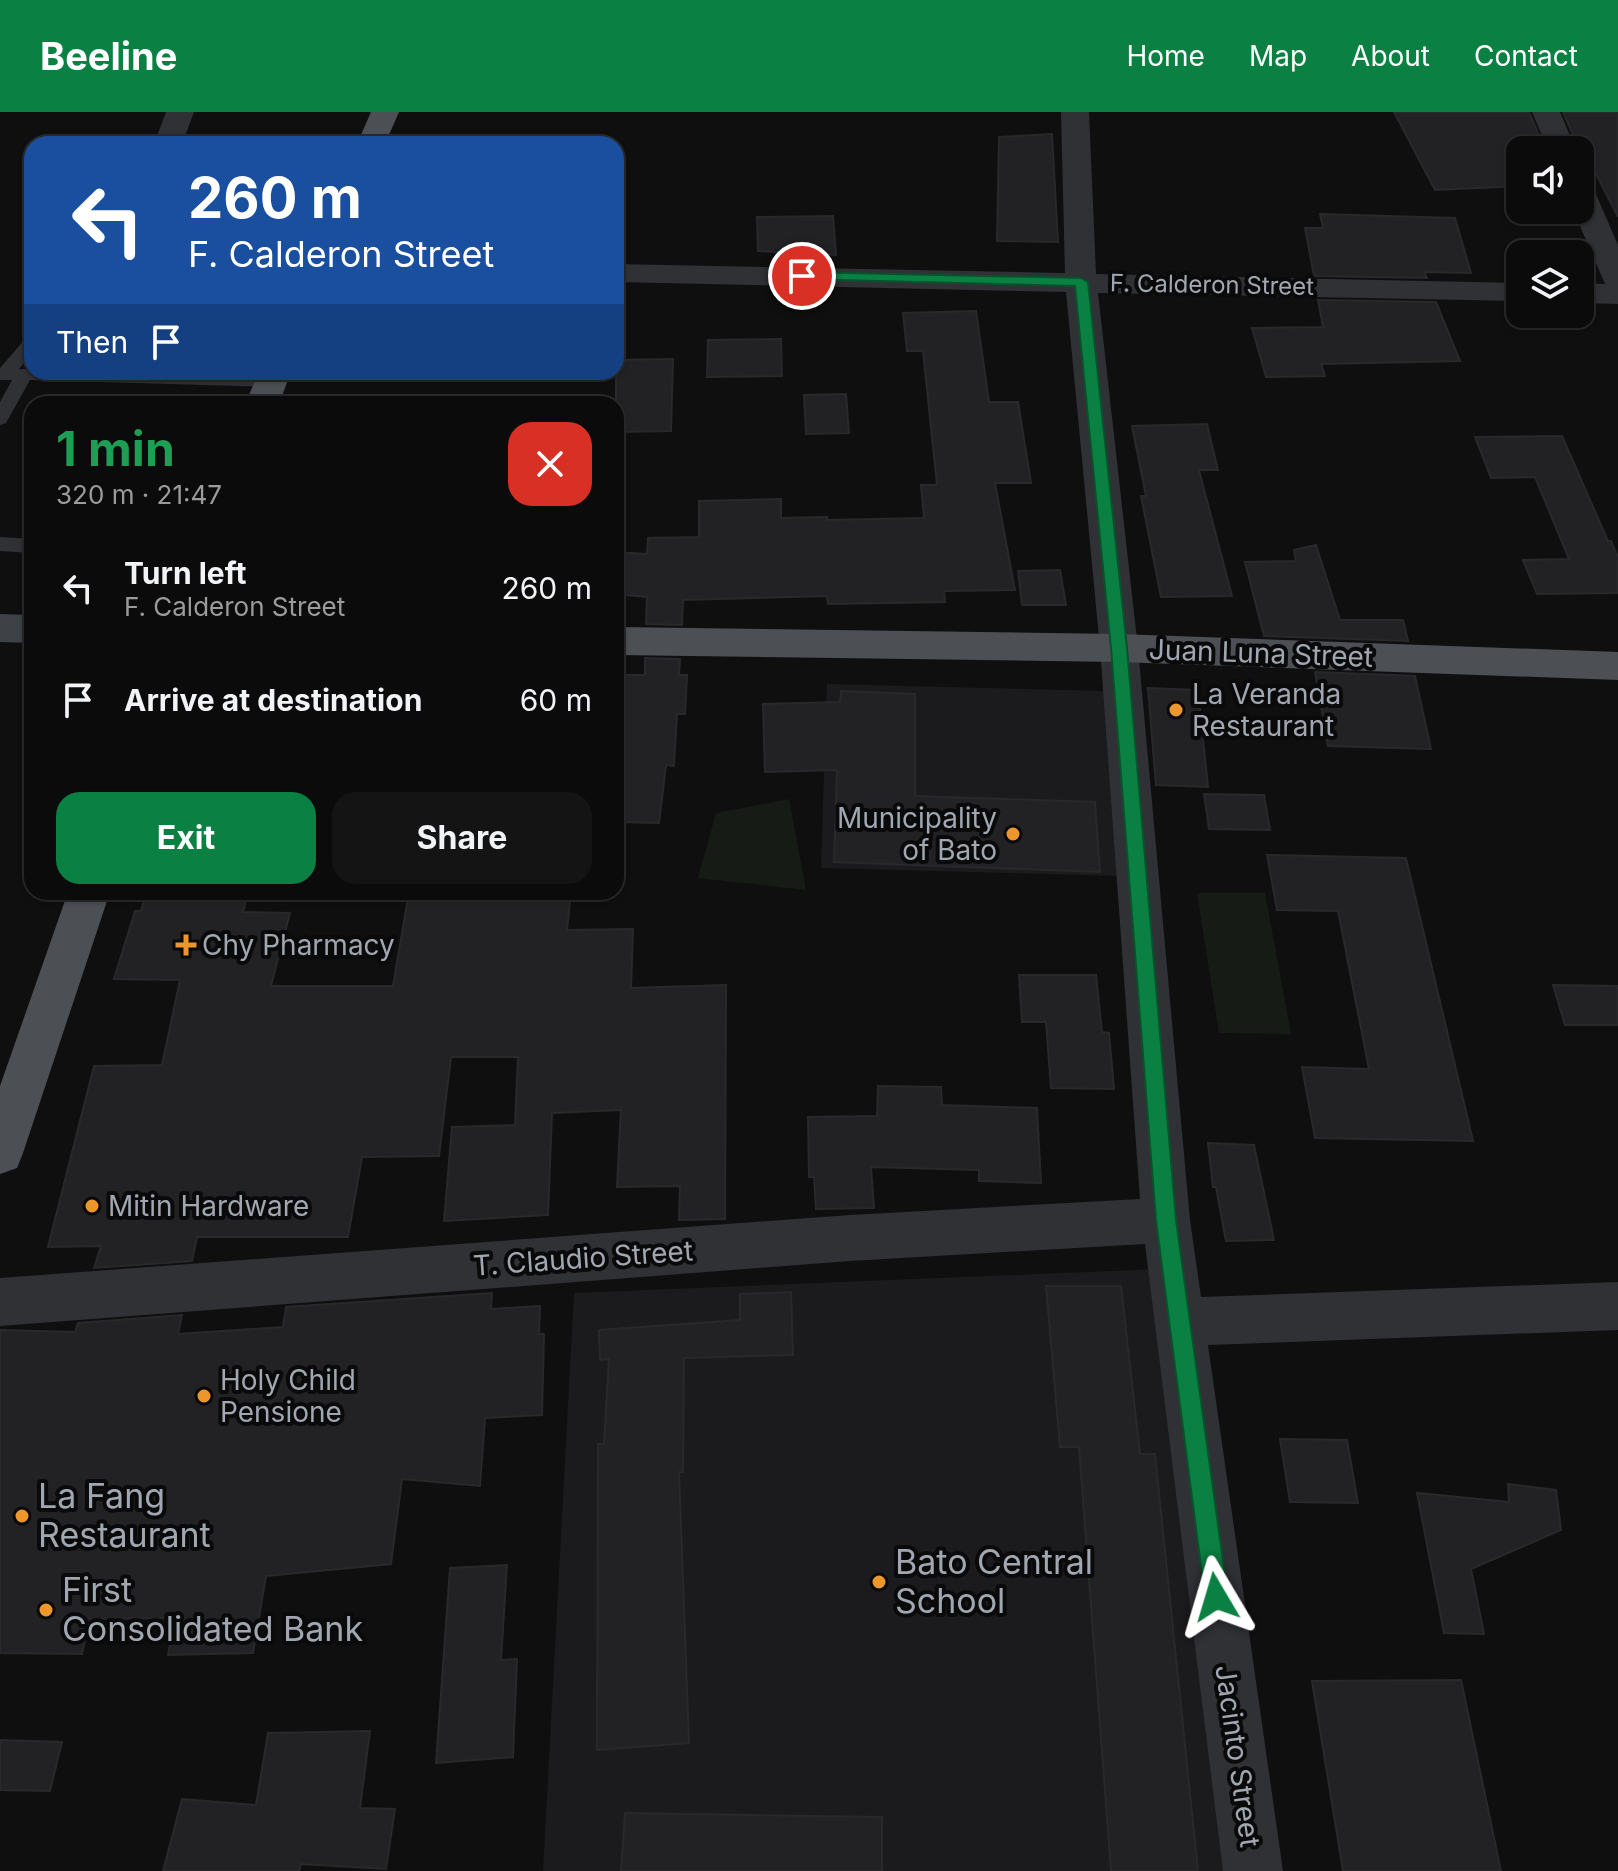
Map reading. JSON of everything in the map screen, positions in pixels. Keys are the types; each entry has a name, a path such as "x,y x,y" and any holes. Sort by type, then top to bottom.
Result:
{"main road":[{"path":"374,136 385,112"},
{"name":"Juan Luna Street","path":"624,641 1119,648 1618,666"},
{"path":"0,1153 86,900"}],"street":[{"path":"171,136 180,112"},
{"name":"Jacinto Street","path":"1075,112 1081,282 1119,648 1166,1220 1253,1871"},
{"path":"1546,112 1556,136"},
{"path":"1594,224 1618,281"},
{"name":"F. Calderon Street","path":"624,273 1506,292"},
{"path":"1594,293 1618,294"},
{"path":"0,628 24,629"},
{"name":"T. Claudio Street","path":"0,1302 850,1238 1166,1220"},
{"path":"1180,1322 1618,1306"}],"lane":[{"path":"0,419 10,374 24,354"},
{"path":"140,380 269,386"},
{"path":"0,544 24,546"}],"shaded area":[{"path":"827,684 1105,691 1123,876 821,868"},
{"path":"789,799 806,890 698,878 716,813"},
{"path":"1197,893 1265,893 1291,1034 1219,1033"},
{"name":"Bato Central School","path":"1160,1269 1235,1871 543,1871 574,1293"}],"building":[{"path":"1394,112 1529,112 1539,136 1506,136 1506,187 1435,190"},
{"path":"1563,112 1618,112 1618,217 1594,170 1594,136 1574,136"},
{"path":"1052,134 1058,242 997,241 999,137"},
{"path":"1320,214 1455,218 1471,273 1424,272 1427,278 1314,276 1305,228 1323,228"},
{"path":"833,216 836,255 758,251 757,217"},
{"path":"1318,300 1436,302 1460,361 1321,364 1325,376 1266,377 1252,328 1323,327"},
{"path":"976,311 989,402 1018,402 1031,483 995,483 1015,590 944,591 945,602 828,604 827,596 683,600 682,625 646,624 647,597 624,595 624,553 647,554 648,538 699,537 699,501 781,499 781,518 924,518 921,485 937,485 923,351 907,351 903,313"},
{"path":"781,339 782,376 707,377 708,340"},
{"path":"673,359 671,431 624,432 624,396 616,396 616,380 624,380 624,360"},
{"path":"846,394 849,433 806,434 804,395"},
{"path":"1207,424 1218,470 1199,470 1232,596 1161,597 1141,496 1146,496 1132,426"},
{"path":"1562,436 1618,557 1618,593 1537,594 1523,560 1569,559 1535,477 1491,478 1475,437"},
{"path":"1316,545 1340,620 1403,620 1408,641 1264,636 1245,562 1296,561 1294,550"},
{"path":"1060,570 1066,605 1022,605 1018,571"},
{"path":"645,658 680,659 679,675 687,675 685,714 677,714 674,766 666,765 659,823 624,822 624,675 645,675"},
{"path":"1315,672 1415,676 1431,749 1328,746"},
{"path":"1148,688 1198,690 1208,787 1156,785"},
{"path":"841,691 915,694 915,796 1095,802 1100,872 834,862 837,770 765,772 763,704 840,702"},
{"path":"1204,794 1264,795 1270,830 1209,829"},
{"path":"1267,855 1406,858 1473,1141 1315,1138 1302,1067 1369,1069 1338,911 1277,910"},
{"path":"144,900 246,900 243,912 290,913 271,986 393,986 408,900 570,900 567,930 633,929 631,988 726,985 725,1219 679,1220 680,1186 617,1187 621,1110 552,1113 548,1215 444,1221 452,1127 515,1125 518,1057 451,1057 439,1156 362,1157 348,1237 197,1237 192,1261 94,1268 101,1246 48,1247 94,1066 162,1065 180,980 114,979 135,911 141,911"},
{"path":"1019,975 1096,975 1102,1032 1109,1033 1114,1089 1051,1088 1046,1022 1022,1022"},
{"path":"1553,985 1618,986 1618,1025 1565,1025"},
{"path":"878,1086 941,1087 942,1105 1037,1108 1041,1183 979,1181 979,1170 871,1167 874,1208 816,1209 814,1177 809,1177 808,1117 877,1116"},
{"path":"1208,1143 1254,1145 1274,1240 1226,1241 1216,1187 1213,1187"},
{"path":"1046,1286 1121,1286 1140,1454 1155,1454 1198,1871 1111,1871 1079,1447 1060,1447"},
{"path":"791,1292 793,1355 684,1358 683,1472 679,1472 689,1743 597,1750 598,1444 604,1444 609,1359 600,1360 599,1330 740,1320 740,1294"},
{"path":"492,1293 491,1309 540,1306 539,1334 544,1334 542,1415 485,1418 480,1486 402,1479 391,1564 266,1576 253,1653 168,1655 175,1618 90,1619 82,1654 0,1653 0,1330 75,1332 78,1323 182,1315 178,1334 283,1327 286,1307"},
{"path":"1280,1439 1347,1440 1358,1503 1290,1502"},
{"path":"1508,1484 1556,1490 1561,1530 1471,1569 1484,1634 1444,1633 1417,1493 1509,1502"},
{"path":"507,1565 501,1660 517,1659 513,1757 436,1763 450,1568"},
{"path":"1461,1680 1501,1871 1343,1871 1312,1681"},
{"path":"370,1731 360,1808 395,1809 386,1869 301,1864 299,1871 163,1871 182,1799 256,1805 268,1733"},
{"path":"0,1740 62,1742 50,1791 0,1790"},
{"path":"625,1813 882,1817 882,1871 621,1871"}],"place":[{"name":"La Veranda Restaurant","path":"1176,710"},
{"name":"Municipality of Bato","path":"1013,834"},
{"name":"Chy Pharmacy","path":"186,945"},
{"name":"Mitin Hardware","path":"92,1206"},
{"name":"Holy Child Pensione","path":"204,1396"},
{"name":"La Fang Restaurant","path":"22,1516"},
{"name":"Bato Central School","path":"879,1582"},
{"name":"First Consolidated Bank","path":"46,1610"}],"route":[{"path":"802,276 1081,282 1119,648 1166,1220 1216,1597"}]}
